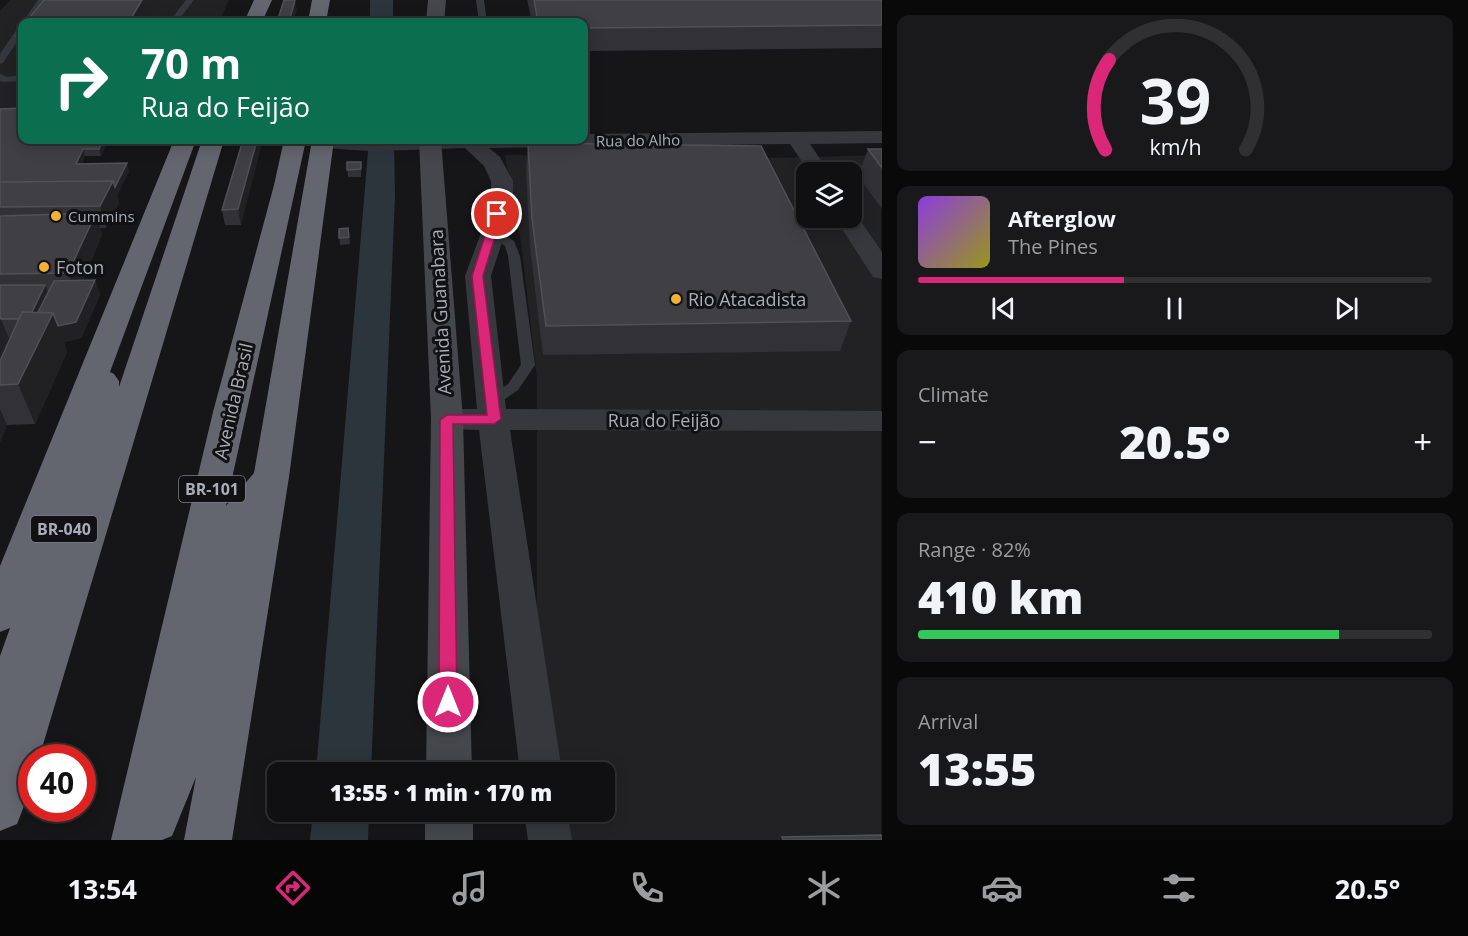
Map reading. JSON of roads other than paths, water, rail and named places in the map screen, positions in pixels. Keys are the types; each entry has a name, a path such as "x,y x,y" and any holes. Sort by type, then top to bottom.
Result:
{"highway":[{"path":"255,18 263,0"},
{"path":"318,18 321,0"},
{"name":"BR-040","path":"0,714 33,623 102,412 105,340 183,144"},
{"path":"0,807 93,525 212,144"},
{"name":"Avenida Brasil","path":"135,840 229,412 286,185 312,144"},
{"path":"208,840 271,477 313,144"},
{"path":"0,615 105,340"},
{"path":"147,840 183,752 240,515 271,477"}],"street":[{"path":"435,18 437,0"},
{"name":"Rua do Alho","path":"588,139 882,137"},
{"path":"796,138 812,162"},
{"name":"Avenida Guanabara","path":"430,144 447,420 448,762"},
{"path":"472,144 492,162 500,172 502,181 502,195 493,233 478,276 493,411 540,762"},
{"path":"853,228 882,272"},
{"name":"Rua do Feijão","path":"447,420 493,411 882,422"},
{"path":"449,822 449,840"},
{"path":"547,822 550,840"}],"lane":[{"path":"29,18 42,0"},
{"path":"176,18 190,0"},
{"path":"480,0 482,18"},
{"path":"0,61 18,34"},
{"path":"0,77 6,80 18,78"},
{"path":"493,233 510,244 514,256 528,365 493,411"}],"place":[{"name":"Cummins","path":"56,216"},
{"name":"Foton","path":"44,267"},
{"name":"Rio Atacadista","path":"676,299"}]}
